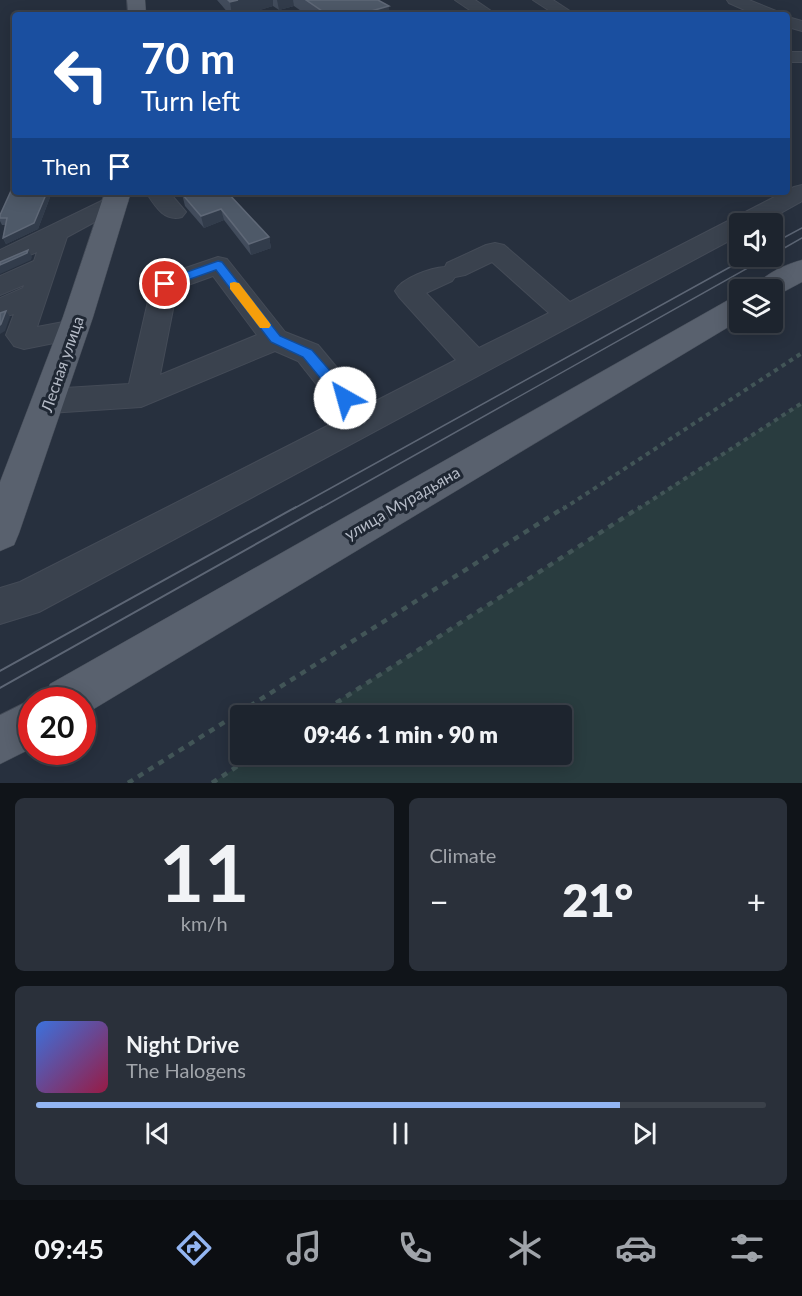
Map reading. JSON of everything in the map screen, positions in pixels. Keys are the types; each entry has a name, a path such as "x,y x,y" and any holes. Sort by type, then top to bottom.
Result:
{"main road":[{"name":"Лесная улица","path":"0,533 74,330 117,197"},
{"path":"783,280 802,269"},
{"name":"улица Мурадьяна","path":"88,687 729,312"},
{"path":"0,741 18,730"}],"lane":[{"path":"463,0 484,12"},
{"path":"541,0 563,12"},
{"path":"735,0 763,12"},
{"path":"760,213 793,194"},
{"path":"160,195 174,212"},
{"path":"0,309 117,197"},
{"path":"0,606 26,599 729,230"},
{"path":"476,363 408,291 495,251 568,315"},
{"path":"0,260 44,265"},
{"path":"0,274 44,265"},
{"path":"0,286 44,265"},
{"path":"0,298 44,265"},
{"path":"12,341 20,335 44,265"},
{"path":"141,395 165,284 218,265 275,339 308,353 364,422"},
{"path":"12,341 74,330"},
{"path":"49,401 141,395 275,339"}],"path":[{"path":"128,783 534,528 802,353"},
{"path":"333,705 802,403"},
{"path":"212,783 239,765"}],"shaded area":[{"path":"802,403 802,783 212,783 240,765 572,765 572,705 332,705"}],"building":[{"path":"306,0 378,0 389,6 368,12 324,12"},
{"path":"12,189 12,195 46,195 34,223 3,238 7,218 0,218"},
{"path":"183,195 230,195 269,237 249,244 221,209 201,216"},
{"path":"28,250 27,253 0,265 0,262"},
{"path":"6,311 1,324 0,325 0,313"}],"tram line":[{"path":"783,238 802,228"},
{"path":"783,249 802,238"},
{"path":"293,509 730,267"},
{"path":"319,509 749,267"},
{"path":"0,671 296,507"},
{"path":"0,688 322,507"}],"slow traffic":[{"path":"234,286 264,325"}],"route":[{"path":"165,284 218,265 275,339 308,353 345,398"}]}
